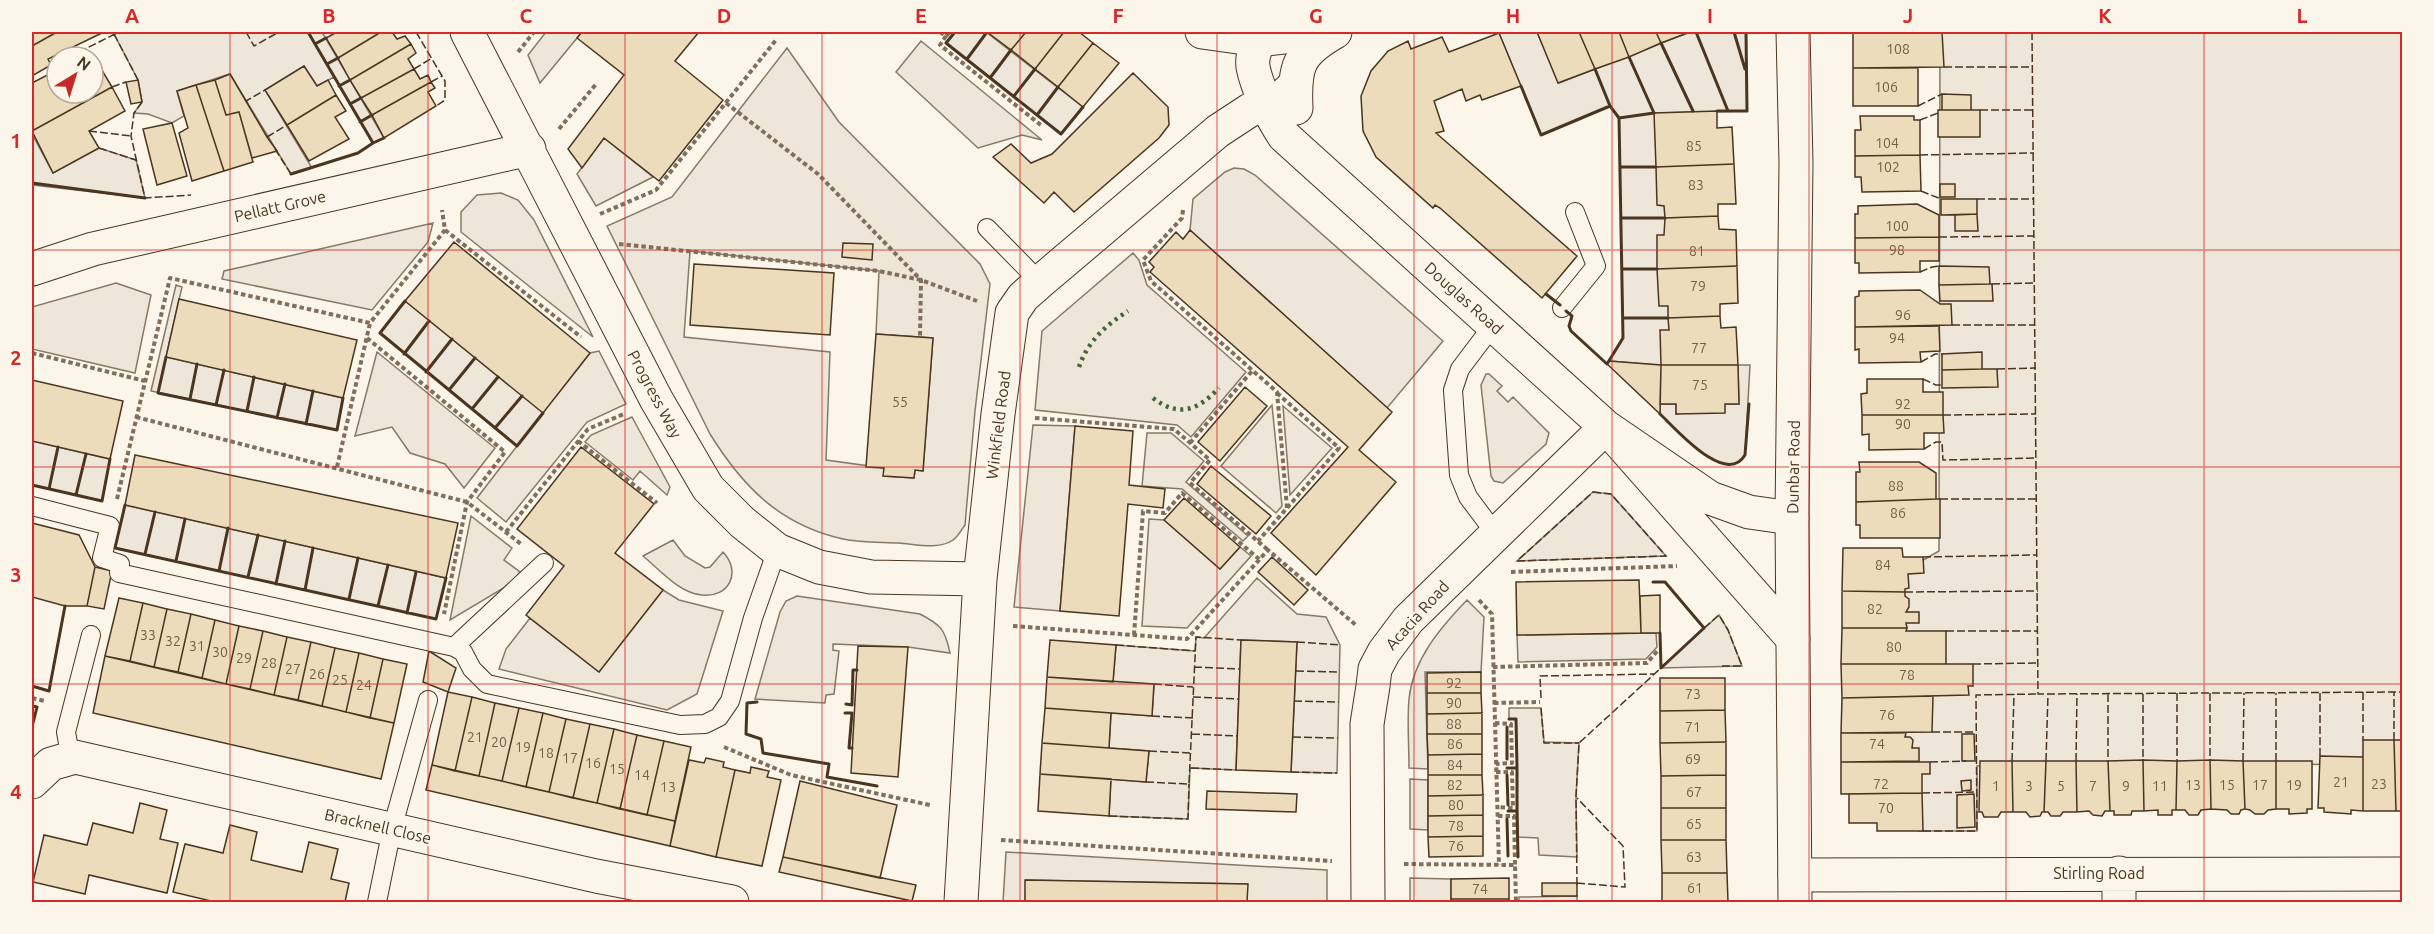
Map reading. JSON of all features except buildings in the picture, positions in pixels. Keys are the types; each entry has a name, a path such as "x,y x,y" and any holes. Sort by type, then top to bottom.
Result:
{"street":[{"name":"Progress Way","path":"467,32 542,141 626,339 656,399 708,488 742,522 777,550 819,567 871,577 980,579"},
{"path":"1204,32 1259,46 1328,32"},
{"name":"Douglas Road","path":"1322,170 1302,130 1296,111 1295,85 1302,57 1314,44 1335,32"},
{"name":"Dunbar Road","path":"1793,32 1796,163 1792,518 1795,889"},
{"name":"Douglas Road","path":"1259,46 1266,104 1284,136 1606,427 1793,639"},
{"path":"1012,313 1023,297 1225,125 1250,110 1281,98 1295,85"},
{"name":"Pellatt Grove","path":"32,269 93,249 542,141"},
{"name":"Winkfield Road","path":"961,903 980,579 998,414 1012,313"},
{"name":"Douglas Road","path":"1606,427 1710,498 1749,512 1792,518"},
{"name":"Acacia Road","path":"1368,903 1367,724 1375,669 1394,635 1495,533 1606,427"},
{"name":"Bracknell Close","path":"56,759 392,829 593,889 732,903"},
{"name":"Stirling Road","path":"1795,889 2119,888 2403,874"}],"lane":[{"path":"1562,308 1596,266 1575,212"},
{"path":"987,228 1040,282"},
{"path":"1494,324 1460,369 1453,390 1459,475 1468,497 1495,533"},
{"path":"32,506 110,526 102,558 120,564 119,573 446,645 463,652 472,669 487,684 680,725 705,724 719,717 730,701 753,618 777,550"},
{"path":"446,645 544,563"},
{"path":"56,759 91,635"},
{"path":"377,903 392,829 428,700"}],"path":[{"path":"512,58 534,32"},
{"path":"940,32 946,36"},
{"path":"950,32 940,45 1042,126"},
{"path":"600,214 656,190 776,40"},
{"path":"542,141 597,83"},
{"path":"726,103 818,174 921,280 920,337"},
{"path":"1183,208 1182,218 1143,260 1151,281 1339,448 1258,541"},
{"path":"442,210 445,230 591,345 626,339"},
{"path":"337,467 370,323 445,230"},
{"path":"615,244 879,271 921,280 1012,313"},
{"path":"110,526 170,278 370,323"},
{"path":"367,338 505,452 467,502 446,645"},
{"path":"32,353 145,381"},
{"path":"1190,443 1252,371"},
{"path":"1277,392 1287,508"},
{"path":"506,531 588,429 630,411"},
{"path":"998,414 1174,429 1210,460 1190,483 1361,630"},
{"path":"136,417 467,502 544,563"},
{"path":"578,441 657,503"},
{"path":"1134,635 1143,511 1165,513 1182,493 1260,560"},
{"path":"1003,625 1187,639 1268,550"},
{"path":"1501,573 1681,566"},
{"path":"1478,598 1492,614 1499,865"},
{"path":"1493,667 1647,663 1659,649"},
{"path":"32,698 47,702"},
{"path":"1494,703 1540,702"},
{"path":"1495,723 1511,724 1512,764 1496,764"},
{"path":"705,724 723,747 791,775 934,806"},
{"path":"1496,772 1512,772 1513,808 1498,807"},
{"path":"1498,816 1514,816 1516,903"},
{"path":"965,837 1334,861"},
{"path":"1404,864 1515,866"}],"shaded area":[{"path":"119,32 322,32 384,138 373,143 334,77 317,86 304,66 265,90 312,168 291,174 230,74 177,91 184,116 172,123 148,114 134,113 142,102 138,80 114,34"},
{"path":"546,32 582,32 540,83 528,55"},
{"path":"955,32 986,32 1083,107 1061,134 946,43"},
{"path":"1537,32 1559,83 1690,32 1746,32 1747,111 1655,113 1678,328 1668,366 1609,361 1623,337 1619,118 1610,106 1541,135 1499,33"},
{"path":"1940,32 2402,32 2402,764 1977,766 1977,831 1919,831 1919,772 1902,735 1927,700 1946,664 1901,632 1899,574 1939,551"},
{"path":"921,41 1042,140 1022,135 978,148 896,72"},
{"path":"787,48 839,122 980,264 990,284 975,411 965,525 955,539 941,545 927,546 857,541 821,533 782,514 750,487 736,471 710,434 607,226 672,197","holes":["690,251 879,271 876,334 933,338 923,471 915,470 914,478 884,476 884,468 826,460 830,352 684,337"]},
{"path":"32,134 53,173 99,148 136,160 145,198 33,185"},
{"path":"604,138 653,177 596,206 577,174"},
{"path":"1234,168 1244,169 1255,175 1443,341 1387,408 1190,230 1193,199 1225,172"},
{"path":"501,193 518,200 534,220 593,337 461,232 461,212 477,195"},
{"path":"433,223 428,242 372,310 222,279 224,271"},
{"path":"1133,253 1139,260 1147,285 1246,372 1191,437 1177,425 1035,410 1042,331"},
{"path":"116,283 151,295 135,373 32,349 32,307"},
{"path":"176,285 182,287 166,357 343,398 337,430 151,391"},
{"path":"405,301 543,412 590,353 599,351 626,404 587,422 506,522 477,498 517,446 380,333"},
{"path":"377,352 495,448 464,488 445,464 410,453 392,427 355,436"},
{"path":"1738,365 1750,365 1745,455 1737,463 1726,464 1714,460 1689,442 1660,414 1660,404 1676,404 1676,414 1725,404 1739,404"},
{"path":"1486,374 1502,386 1497,391 1508,402 1513,397 1549,433 1546,444 1503,483 1494,481 1491,476 1481,385"},
{"path":"1272,405 1282,506 1276,513 1221,466"},
{"path":"1283,406 1332,448 1290,495"},
{"path":"632,417 670,487 667,495 640,471 633,480 585,442 591,435"},
{"path":"1033,425 1075,426 1060,611 1014,607"},
{"path":"1147,433 1171,433 1204,461 1186,482 1248,536 1243,541 1182,489 1142,486"},
{"path":"32,441 110,459 102,501 32,485"},
{"path":"1593,492 1611,494 1666,556 1517,561"},
{"path":"125,505 446,578 436,619 115,548"},
{"path":"471,516 512,548 504,560 520,572 512,583 450,620"},
{"path":"1149,519 1164,520 1220,569 1240,547 1251,556 1187,628 1142,626"},
{"path":"673,540 685,556 705,568 710,567 723,552 732,568 730,582 726,588 711,595 685,590 643,556"},
{"path":"1257,578 1297,614 1326,617 1340,645 1337,773 1291,772 1297,642 1241,640 1236,770 1190,768 1188,819 1109,816 1111,779 1146,782 1149,751 1109,748 1111,713 1152,716 1154,685 1113,682 1116,645 1195,651 1196,637 1204,638"},
{"path":"663,590 679,600 723,611 697,694 667,710 499,669 506,649 530,618 599,672"},
{"path":"797,596 920,614 933,621 941,629 950,653 908,647 833,644 833,650 839,651 834,694 826,695 825,703 755,699 780,612 786,601"},
{"path":"1467,600 1484,617 1481,672 1425,672 1428,769 1409,768 1409,699 1416,670 1438,633"},
{"path":"1719,615 1728,630 1742,666 1661,668"},
{"path":"1656,633 1657,647 1646,659 1518,662 1517,635"},
{"path":"1509,708 1541,708 1544,742 1579,743 1576,797 1577,857 1539,855 1538,838 1518,837 1516,719 1509,719"},
{"path":"1410,779 1428,780 1428,830 1410,829"},
{"path":"1006,852 1327,870 1327,902 1247,902 1247,884 1026,880 1025,902 1003,902"},
{"path":"1410,878 1451,879 1451,902 1410,902"},
{"path":"1577,896 1577,902 1519,902 1519,897"}],"hedge":[{"path":"1079,367 1087,349 1099,334 1128,311"},
{"path":"1153,398 1171,408 1188,409 1203,402 1219,388"}],"fence":[{"path":"93,45 119,32"},
{"path":"246,32 254,46 279,32"},
{"path":"416,32 445,81 445,100 436,106"},
{"path":"2032,32 2038,694 2402,692"},
{"path":"114,34 138,80"},
{"path":"414,69 432,58"},
{"path":"1944,67 2033,67"},
{"path":"431,82 442,76"},
{"path":"112,87 126,82"},
{"path":"247,103 246,101 265,90"},
{"path":"1918,106 1942,94"},
{"path":"142,102 134,113 131,136 145,198 191,195"},
{"path":"1980,110 2033,110"},
{"path":"1920,120 1938,113"},
{"path":"267,137 287,125"},
{"path":"89,131 131,136"},
{"path":"99,148 136,160"},
{"path":"275,149 291,174"},
{"path":"1920,155 2034,153"},
{"path":"1921,191 1941,199"},
{"path":"1977,199 2034,199"},
{"path":"1939,237 2034,236"},
{"path":"1920,272 1939,266"},
{"path":"1992,284 2035,283"},
{"path":"1952,325 2035,325"},
{"path":"1921,362 1935,354 1942,354"},
{"path":"1997,369 2036,368"},
{"path":"1923,379 1936,385 1942,385"},
{"path":"1943,415 2036,414"},
{"path":"1924,449 1936,442 1942,442 1943,460 2036,458"},
{"path":"1593,492 1611,494 1666,556 1517,561 1593,492"},
{"path":"1940,499 2037,499"},
{"path":"1923,557 2037,555"},
{"path":"1905,592 2038,591"},
{"path":"1704,628 1719,615 1728,630 1742,666 1721,666"},
{"path":"1946,631 2038,631"},
{"path":"1146,782 1189,784 1196,637 1241,640"},
{"path":"1297,642 1340,645"},
{"path":"1116,645 1195,651"},
{"path":"1973,664 2038,663"},
{"path":"1194,667 1239,669"},
{"path":"1577,885 1576,797 1579,743 1661,668"},
{"path":"1296,671 1339,672"},
{"path":"1541,698 1540,676 1655,674"},
{"path":"1154,684 1193,687"},
{"path":"2320,692 2320,756"},
{"path":"2363,692 2363,740"},
{"path":"2394,692 2394,740"},
{"path":"2177,693 2177,761"},
{"path":"2210,693 2210,760"},
{"path":"2243,761 2244,693"},
{"path":"2276,693 2276,761"},
{"path":"2012,761 2014,694"},
{"path":"1923,831 1977,831 1976,695 2038,694"},
{"path":"2046,761 2048,694"},
{"path":"2076,761 2077,694"},
{"path":"2108,694 2108,761"},
{"path":"2143,694 2143,760"},
{"path":"1193,697 1239,699"},
{"path":"1294,701 1339,702"},
{"path":"1541,708 1544,743 1579,743"},
{"path":"1152,716 1193,718"},
{"path":"1932,732 1976,732"},
{"path":"1192,734 1237,736"},
{"path":"1293,737 1338,738"},
{"path":"1149,751 1191,753"},
{"path":"1930,762 1966,761"},
{"path":"1191,768 1236,770"},
{"path":"1291,772 1337,773"},
{"path":"1109,816 1188,819 1189,784"},
{"path":"1922,793 1976,792"},
{"path":"1577,798 1623,846 1625,887 1577,883"}],"wall":[{"path":"308,32 373,143 384,138"},
{"path":"955,32 946,43 1061,134 1083,107"},
{"path":"967,59 987,32"},
{"path":"1696,32 1728,111"},
{"path":"1734,32 1745,69"},
{"path":"1717,111 1747,111 1746,32"},
{"path":"315,44 326,38"},
{"path":"1661,43 1693,111"},
{"path":"990,78 1011,50"},
{"path":"1619,118 1654,113 1629,57"},
{"path":"327,64 338,58"},
{"path":"1014,96 1035,69"},
{"path":"1595,69 1610,106"},
{"path":"339,86 350,80"},
{"path":"1521,86 1541,135 1610,106 1619,118 1623,338 1607,364 1571,331 1569,326 1572,316 1566,311"},
{"path":"1037,115 1058,87"},
{"path":"350,104 361,98"},
{"path":"360,122 372,115"},
{"path":"291,174 358,153 373,143"},
{"path":"1620,167 1656,167"},
{"path":"32,183 145,198"},
{"path":"1621,218 1665,218"},
{"path":"1622,269 1657,269"},
{"path":"1546,294 1560,305"},
{"path":"405,301 380,333 517,446 543,413"},
{"path":"1623,318 1668,318"},
{"path":"404,354 429,321"},
{"path":"426,372 452,339"},
{"path":"166,357 158,393 337,430 343,398"},
{"path":"449,390 475,358"},
{"path":"190,399 197,364"},
{"path":"216,405 224,370"},
{"path":"247,411 254,377"},
{"path":"472,409 498,377"},
{"path":"277,418 285,384"},
{"path":"306,424 313,391"},
{"path":"495,428 522,396"},
{"path":"1660,414 1701,452 1726,464 1737,463 1745,455 1749,404"},
{"path":"49,489 58,447"},
{"path":"76,495 86,454"},
{"path":"32,485 102,501 110,459"},
{"path":"125,505 115,548 436,619 446,578"},
{"path":"145,554 155,512"},
{"path":"176,561 185,519"},
{"path":"219,571 228,528"},
{"path":"248,577 258,535"},
{"path":"276,584 285,541"},
{"path":"305,590 313,548"},
{"path":"349,599 358,558"},
{"path":"378,606 388,565"},
{"path":"407,613 416,572"},
{"path":"1653,582 1665,582 1704,628 1661,668 1660,633"},
{"path":"32,686 49,691 65,606"},
{"path":"846,704 852,705 853,670 857,670"},
{"path":"757,702 747,703 746,734 761,739 763,753 829,764 827,777 877,786"},
{"path":"32,706 37,707 32,727"},
{"path":"845,713 852,713 849,748 852,748"},
{"path":"1509,719 1516,719 1517,768"},
{"path":"1507,727 1507,759"},
{"path":"1507,768 1517,768 1517,811"},
{"path":"1507,775 1508,805"},
{"path":"1508,811 1517,811 1518,857"},
{"path":"1507,819 1508,856"}]}
